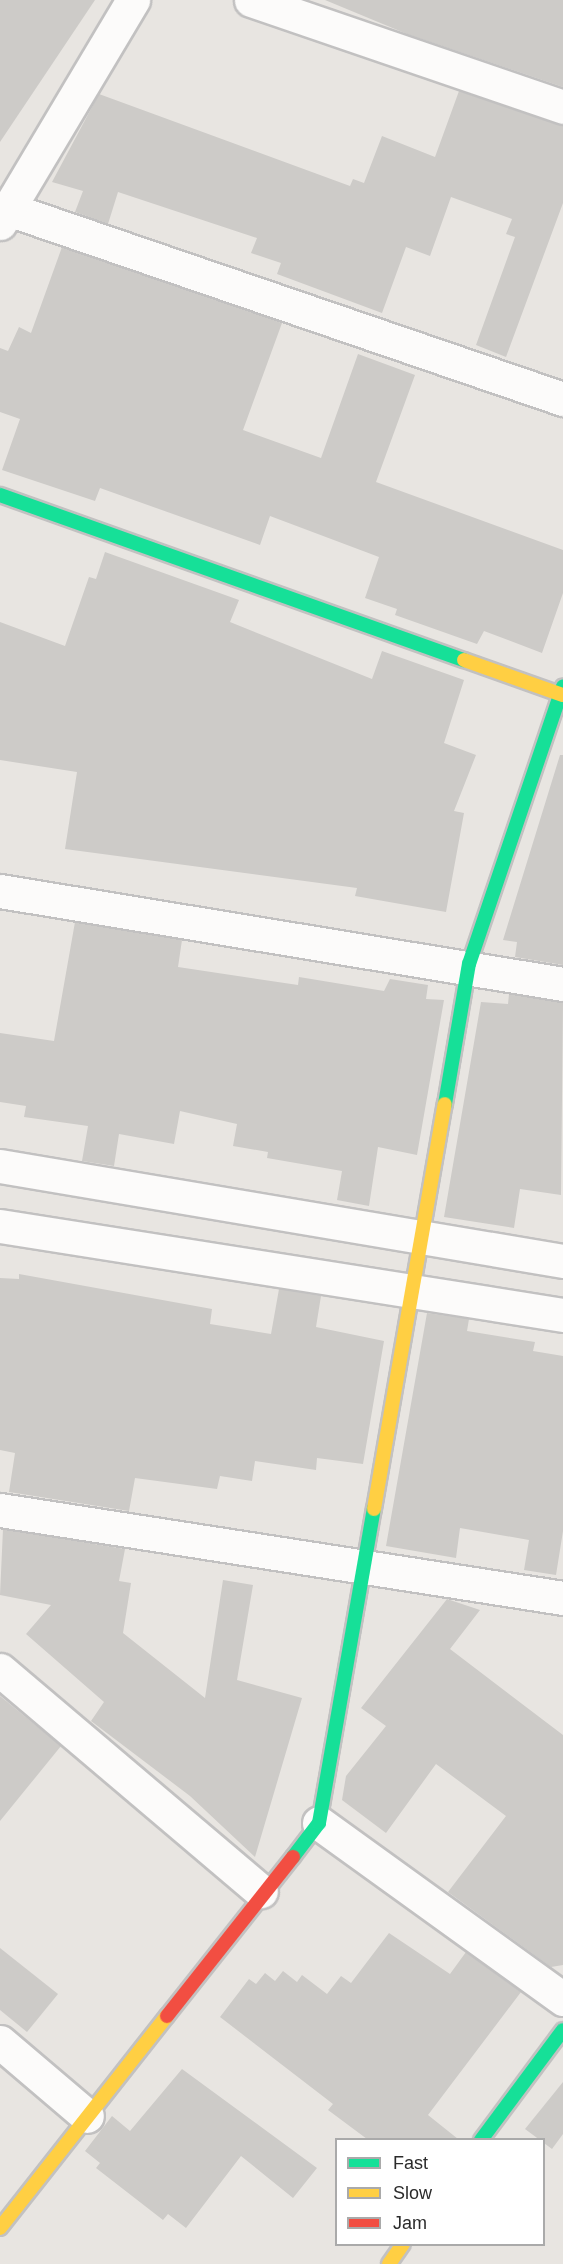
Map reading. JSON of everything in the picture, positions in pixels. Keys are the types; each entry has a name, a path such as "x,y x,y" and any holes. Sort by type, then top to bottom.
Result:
{"street":[{"path":"133,0 4,216 563,399"},
{"path":"251,0 563,107"},
{"path":"0,495 562,692 469,964 319,1823 261,1891 0,2228"},
{"path":"0,891 469,964 563,984"},
{"path":"0,1166 421,1239 563,1261"},
{"path":"0,1226 563,1315"},
{"path":"0,1510 563,1599"},
{"path":"0,1670 261,1891"},
{"path":"319,1823 563,1999"},
{"path":"482,2138 563,2030"},
{"path":"0,2042 87,2116"},
{"path":"388,2264 402,2246"}],"building":[{"path":"0,0 95,0 0,142"},
{"path":"325,0 563,0 563,87 407,34"},
{"path":"459,91 563,125 563,203 506,357 476,345 515,237 506,234 512,219 451,197 430,256 406,247 382,313 277,274 281,263 251,253 257,238 118,192 108,224 75,212 83,191 52,182 99,94 350,186 353,179 364,183 382,136 435,157"},
{"path":"62,247 282,323 243,430 321,458 358,354 415,375 376,482 563,550 563,593 542,653 484,631 477,644 395,615 397,609 365,598 379,557 270,516 260,545 100,488 95,501 2,470 20,419 0,412 0,348 8,351 19,327 31,333"},
{"path":"105,552 239,600 230,622 372,679 382,651 464,680 444,743 476,755 454,811 464,813 446,912 355,896 357,888 65,849 77,772 0,760 0,622 65,646 89,577 96,579"},
{"path":"560,755 563,755 563,965 515,957 517,942 503,940"},
{"path":"75,922 182,940 178,967 298,985 299,977 384,991 390,979 428,985 426,999 444,1000 417,1155 378,1147 369,1206 337,1200 342,1171 267,1158 268,1152 233,1146 237,1124 180,1111 174,1144 119,1134 114,1166 82,1161 88,1126 24,1117 26,1106 0,1102 0,1033 54,1041"},
{"path":"509,994 563,1002 561,1195 520,1189 514,1228 444,1217 481,1002 508,1004"},
{"path":"19,1274 212,1309 210,1324 271,1334 279,1289 321,1296 316,1327 384,1341 363,1464 317,1458 316,1470 255,1461 252,1481 220,1476 217,1489 135,1478 129,1511 9,1492 15,1453 0,1450 0,1278 19,1279"},
{"path":"427,1313 469,1319 467,1331 535,1342 533,1351 563,1356 563,1531 556,1575 524,1570 529,1540 460,1528 456,1558 386,1546"},
{"path":"3,1529 125,1549 119,1581 131,1583 123,1633 205,1698 223,1580 253,1585 237,1680 302,1698 255,1857 190,1796 91,1721 104,1702 26,1634 51,1605 0,1595"},
{"path":"447,1599 480,1610 450,1649 563,1735 563,1965 551,1967 448,1892 506,1816 436,1764 386,1833 342,1800 346,1776 386,1726 361,1708"},
{"path":"0,1696 61,1746 0,1821"},
{"path":"389,1933 450,1974 466,1952 521,1992 428,2115 457,2138 366,2138 328,2110 333,2104 220,2017 249,1979 256,1984 265,1973 275,1981 283,1971 297,1982 302,1975 327,1994 341,1976 351,1983"},
{"path":"0,1948 58,1994 27,2032 0,2010"},
{"path":"182,2069 317,2168 293,2198 241,2156 186,2228 168,2214 163,2220 96,2168 100,2163 85,2151 112,2116 130,2131"},
{"path":"563,2082 563,2134 552,2149 545,2144 545,2138 537,2138 525,2129"}],"traffic: fast":[{"path":"0,495 464,660"},
{"path":"445,1104 469,964 563,687"},
{"path":"293,1857 319,1823 374,1509"},
{"path":"482,2138 563,2030"}],"traffic: slow":[{"path":"464,660 563,695"},
{"path":"374,1509 445,1104"},
{"path":"0,2228 167,2016"},
{"path":"389,2264 402,2246"}],"traffic: jam":[{"path":"167,2016 293,1857"}]}
